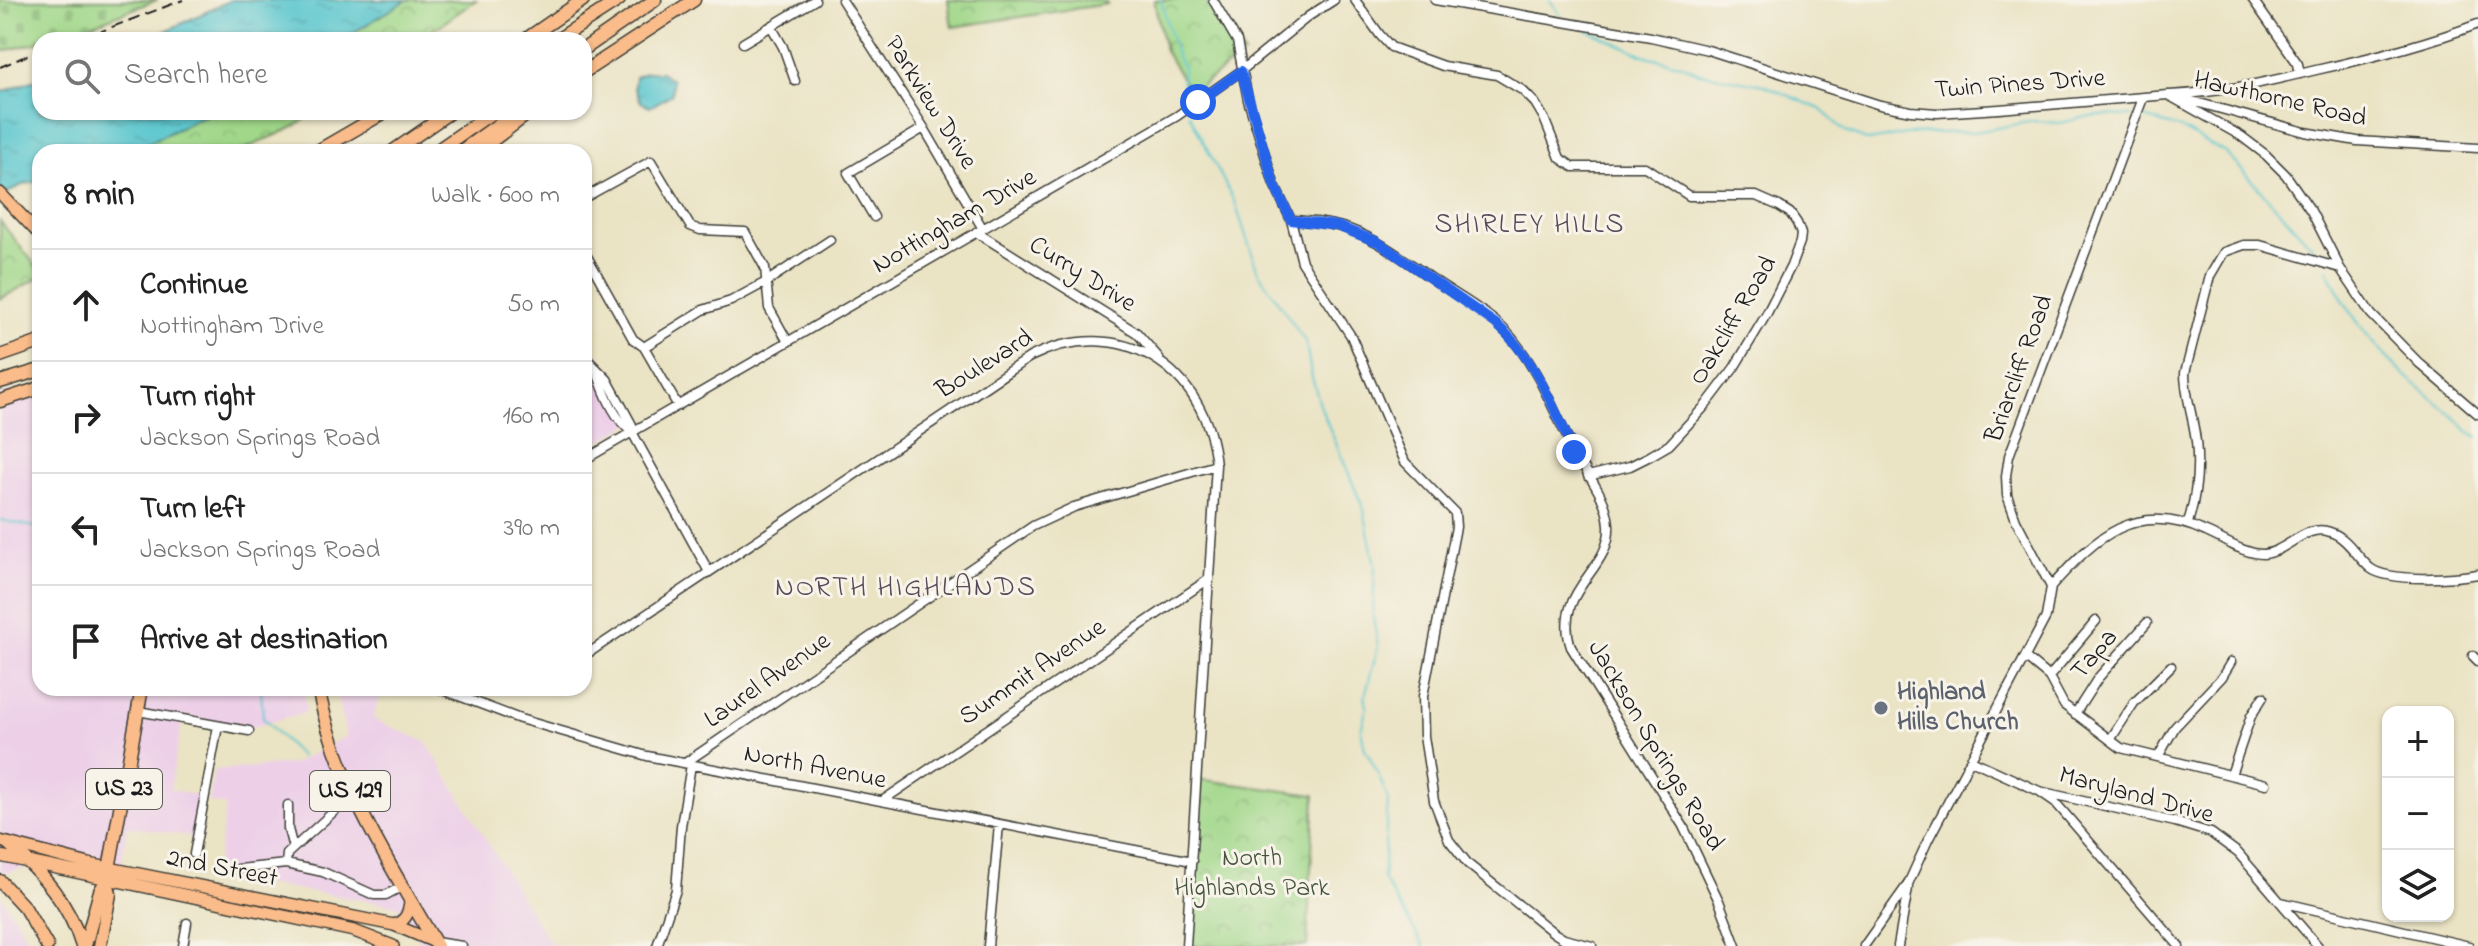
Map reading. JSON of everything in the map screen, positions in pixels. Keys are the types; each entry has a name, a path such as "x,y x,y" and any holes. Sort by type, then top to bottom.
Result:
{"highway":[{"path":"537,32 583,0"},
{"path":"569,32 619,0"},
{"path":"592,43 655,0"},
{"path":"592,67 694,0"},
{"path":"330,144 371,120"},
{"path":"404,144 438,120"},
{"path":"447,144 481,120"},
{"path":"471,144 505,120"},
{"path":"488,144 519,120"},
{"path":"0,356 32,345"},
{"path":"0,382 32,372"},
{"path":"0,401 32,391"},
{"name":"US 23","path":"100,946 110,894 109,874 141,696"},
{"name":"US 129","path":"320,696 337,760 352,795 401,887 436,944"},
{"path":"5,842 33,865 67,909 84,946"},
{"name":"US 23","path":"84,946 100,891 109,874"},
{"path":"0,881 25,908 47,946"}],"main road":[{"path":"0,193 32,227"},
{"name":"2nd Street","path":"5,842 109,874 354,931 393,946"},
{"name":"2nd Street","path":"0,856 33,865 109,874 394,925 436,944"},
{"path":"394,925 407,916 410,902"}],"street":[{"path":"743,43 815,0"},
{"name":"Parkview Drive","path":"842,0 924,128 980,230"},
{"path":"1213,0 1237,41 1241,71 1274,184 1291,220 1302,262 1351,336 1405,462 1455,513 1456,527 1423,696 1424,736 1442,827 1458,853 1479,875 1554,933 1564,939 1592,946"},
{"name":"Nottingham Drive","path":"592,455 1187,109 1334,0"},
{"name":"Oakcliff Road","path":"1355,0 1391,47 1443,66 1497,75 1522,90 1544,118 1560,158 1573,167 1645,167 1689,196 1756,196 1790,213 1797,223 1800,242 1791,266 1742,355 1706,405 1669,445 1630,466 1588,476"},
{"name":"Twin Pines Drive","path":"1435,0 1651,37 1708,50 1880,105 1911,111 1999,109 2168,95"},
{"path":"2253,0 2298,64 2300,74"},
{"path":"2168,95 2206,93 2300,74 2384,54 2478,24"},
{"path":"771,26 783,47 795,81"},
{"path":"2168,95 2241,136 2276,165 2298,190 2357,295 2391,337 2478,414"},
{"name":"Hawthorne Road","path":"2168,95 2305,132 2357,141 2478,148"},
{"name":"Briarcliff Road","path":"2051,587 2016,520 2007,495 2009,456 2143,98"},
{"path":"874,217 848,173 924,128"},
{"path":"592,194 651,161 690,226 700,230 745,232 765,268 769,308 788,342"},
{"name":"Jackson Springs Road","path":"1291,220 1337,226 1378,242 1503,329 1538,377 1607,509 1610,531 1602,554 1573,599 1566,625 1567,636 1581,666 1634,744 1683,826 1719,901 1736,946"},
{"name":"Curry Drive","path":"980,230 1137,333 1160,360"},
{"path":"644,347 703,310 731,301 766,282 830,240"},
{"path":"2188,523 2195,492 2198,451 2185,388 2185,373 2212,268 2231,248 2260,245 2340,268"},
{"path":"592,265 633,339 644,347 678,406"},
{"name":"Boulevard","path":"592,651 1038,353 1066,344 1097,342 1130,347 1160,360 1184,383 1202,411 1213,443 1216,465 1186,946"},
{"path":"592,364 624,427 632,432 709,572"},
{"name":"Laurel Avenue","path":"688,764 1033,526 1074,507 1216,465"},
{"path":"1864,946 1908,884 1928,840 2026,658 2046,617 2051,587 2085,549 2113,530 2151,519 2188,523 2258,553 2274,552 2318,530 2339,536 2376,571 2439,578 2478,574"},
{"name":"Summit Avenue","path":"882,801 1209,579"},
{"path":"2049,677 2096,621"},
{"name":"Tapa","path":"2075,714 2098,678 2147,623"},
{"path":"2026,658 2049,677 2062,703 2121,748 2266,784"},
{"path":"2158,757 2175,727 2222,677 2231,662"},
{"path":"2110,740 2134,703 2171,666"},
{"name":"North Avenue","path":"458,696 600,744 688,764 1192,861"},
{"path":"2231,775 2251,716 2263,697"},
{"path":"138,711 249,731"},
{"path":"194,854 218,726"},
{"path":"1971,760 2039,791 2055,802 2179,946"},
{"path":"657,946 676,890 688,764"},
{"name":"Maryland Drive","path":"2039,791 2211,833 2238,853 2318,946"},
{"path":"286,864 287,854 352,795"},
{"path":"288,805 288,829 293,848"},
{"path":"988,946 999,824"},
{"path":"220,871 286,864 323,872 374,895 386,895 401,887"},
{"path":"1898,946 1908,884"},
{"path":"2280,902 2469,946"},
{"path":"183,946 187,923"},
{"path":"436,944 462,946"}],"shaded area":[{"path":"592,345 637,420 592,445"},
{"path":"32,386 32,696 305,696 306,712 252,727 183,716 170,789 202,797 194,837 127,826 121,866 68,857 0,874 0,395"},
{"path":"337,696 380,696 373,719 426,742 549,942 562,946 423,946 399,906 215,876 226,806 209,802 214,770 294,764 346,736"},
{"path":"0,895 20,925 31,946 0,946"}],"green space":[{"path":"0,0 157,0 72,32 32,32 32,44 0,52"},
{"path":"407,0 476,0 430,32 354,32"},
{"path":"948,0 1102,0 1107,4 952,27"},
{"path":"1154,0 1206,0 1244,54 1191,93 1165,51"},
{"path":"195,120 304,120 256,144 146,144"},
{"path":"0,221 32,261 32,281 0,299"},
{"name":"North Highlands Park","path":"1197,779 1315,795 1307,946 1191,946"}],"water":[{"path":"231,0 407,0 354,32 164,32"},
{"path":"647,72 661,72 672,80 672,94 650,107 641,102 634,87 635,77"},
{"path":"32,81 32,120 195,120 146,144 32,144 32,183 0,197 0,93"}],"waterway":[{"path":"1161,0 1176,55 1183,68 1182,100 1186,108"},
{"path":"1550,0 1561,16"},
{"path":"1587,30 1646,56 1682,65 1699,73 1764,85 1820,109 1846,132 1869,141 1906,134 1975,132 2034,121 2060,123 2095,115 2131,116"},
{"path":"1189,114 1235,203 1258,272 1306,343 1321,408 1364,510 1375,566 1373,616 1378,647 1365,696 1367,706 1361,730 1365,749 1388,799 1383,879 1424,946"},
{"path":"2141,117 2180,128 2226,153 2321,256"},
{"path":"2327,269 2353,315 2374,343 2412,381 2478,437"},
{"path":"0,520 32,526"},
{"path":"262,696 263,718 301,757"}],"railway":[{"path":"99,32 183,0"},
{"path":"0,67 32,53"}],"place":[{"name":"Highland Hills Church","path":"1881,708"}],"district":[{"name":"SHIRLEY HILLS","path":"1530,225"},
{"name":"NORTH HIGHLANDS","path":"906,588"}],"route":[{"path":"1198,102 1241,71 1274,184 1291,220 1337,226 1378,242 1496,324 1509,335 1538,377 1574,452"}]}
